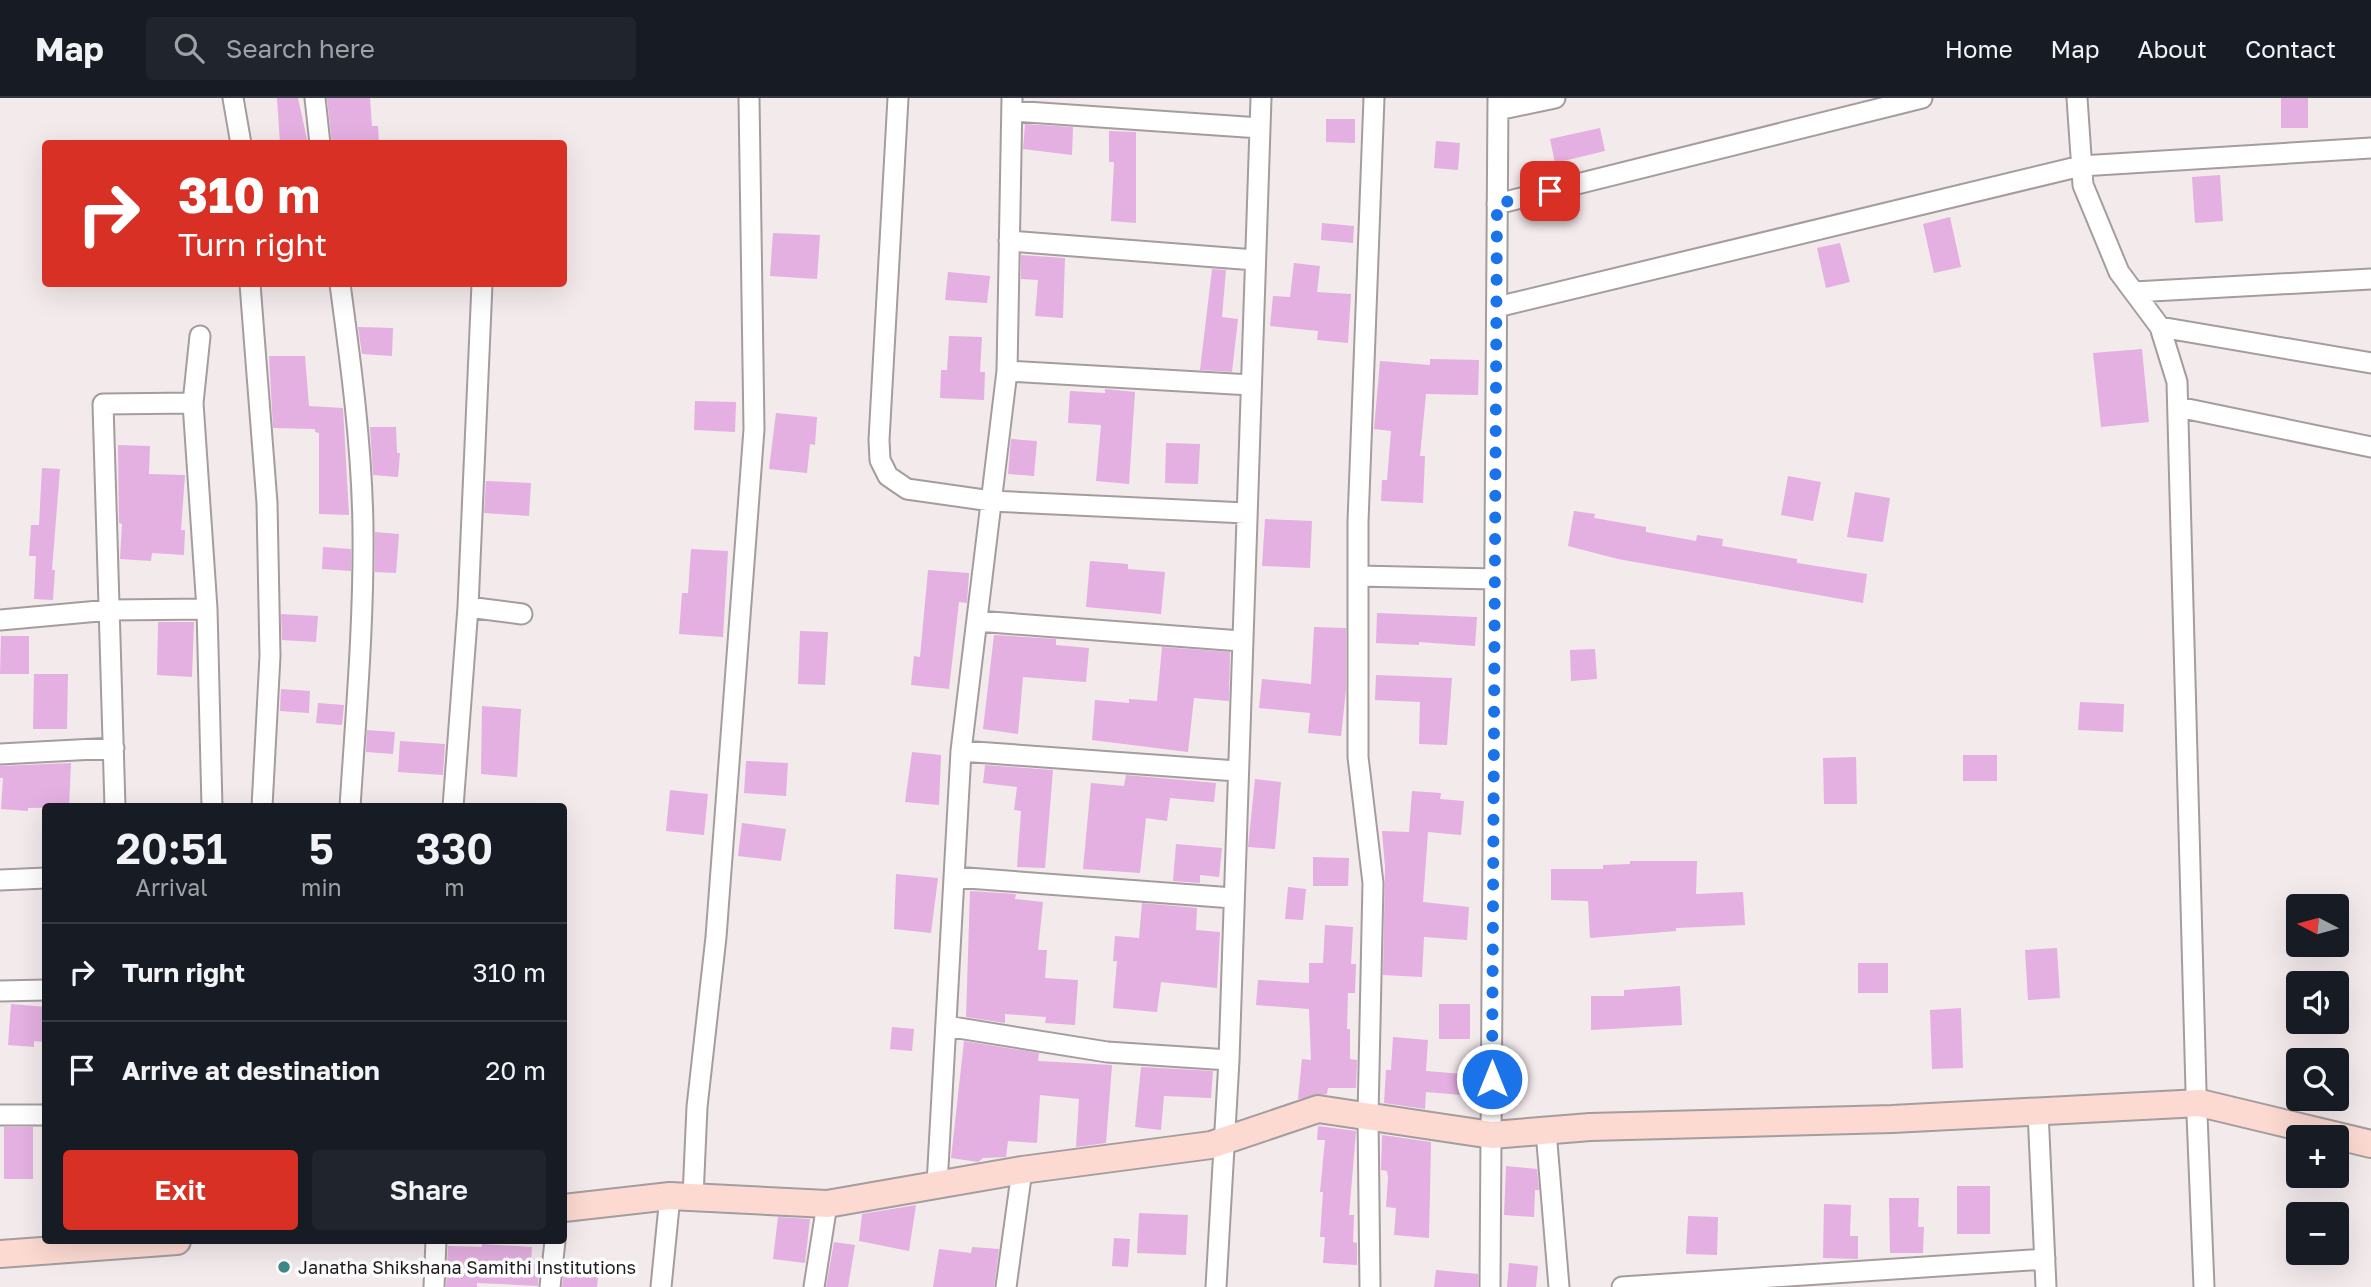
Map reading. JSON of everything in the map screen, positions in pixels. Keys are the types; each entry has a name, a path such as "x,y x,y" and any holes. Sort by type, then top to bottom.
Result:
{"street":[{"path":"233,98 240,140"},
{"path":"315,98 320,140"},
{"path":"661,1287 697,1107 716,937 754,429 749,98"},
{"path":"898,98 880,460 888,476 907,489 991,501 1246,513"},
{"path":"1216,1287 1229,1060 1261,98"},
{"path":"1370,1287 1368,1116 1373,883 1358,757 1358,576 1374,98"},
{"path":"1490,1287 1498,104 1555,98"},
{"path":"1497,204 1922,98"},
{"path":"2077,98 2082,185 2119,272 2160,327 2177,382 2204,1287"},
{"path":"936,1185 961,751 1007,371 1012,104 1260,128"},
{"path":"1497,307 2081,166 2371,148"},
{"path":"1009,241 1255,260"},
{"path":"2134,292 2371,279"},
{"path":"250,287 268,517 270,656 262,803"},
{"path":"340,287 354,390 363,526 362,604 350,803"},
{"path":"453,803 468,607 482,287"},
{"path":"2160,327 2371,363"},
{"path":"200,336 193,403 207,609 212,803"},
{"path":"1007,371 1251,386"},
{"path":"115,803 103,404 193,403"},
{"path":"2178,407 2371,447"},
{"path":"1358,576 1495,579"},
{"path":"468,607 522,614"},
{"path":"0,620 110,610 207,609"},
{"path":"977,621 1241,641"},
{"path":"0,754 114,748"},
{"path":"961,751 1237,771"},
{"path":"954,877 1233,898"},
{"path":"0,880 42,878"},
{"path":"0,991 42,990"},
{"path":"946,1026 1107,1052 1229,1060"},
{"path":"567,1208 681,1196 827,1204 1022,1170 1211,1145 1318,1109 1492,1135 2197,1104 2371,1144"},
{"path":"2038,1111 2046,1287"},
{"path":"0,1115 42,1115"},
{"path":"1546,1131 1559,1287"},
{"path":"1006,1287 1022,1170"},
{"path":"814,1287 827,1204"},
{"path":"0,1255 113,1244"},
{"path":"434,1287 436,1244"},
{"path":"550,1287 555,1244"},
{"path":"1622,1287 2045,1259"}],"building":[{"path":"277,98 298,98 307,140 280,140"},
{"path":"327,98 370,98 372,126 378,126 379,140 332,140"},
{"path":"2281,98 2308,98 2308,128 2281,128"},
{"path":"1326,119 1355,119 1355,143 1326,142"},
{"path":"1025,124 1073,127 1072,155 1023,149"},
{"path":"1600,128 1605,151 1555,163 1550,139"},
{"path":"1109,131 1136,132 1136,223 1111,221 1114,162 1109,162"},
{"path":"1436,141 1460,143 1458,170 1434,168"},
{"path":"2220,175 2223,221 2195,223 2192,177"},
{"path":"1950,217 1961,267 1934,273 1923,224"},
{"path":"1322,223 1354,226 1353,243 1321,240"},
{"path":"773,233 820,235 817,279 770,276"},
{"path":"1840,243 1850,282 1826,288 1817,248"},
{"path":"1021,255 1065,258 1063,318 1035,316 1038,280 1021,279"},
{"path":"1294,263 1320,266 1317,292 1351,294 1348,343 1317,340 1318,331 1270,326 1273,296 1290,297"},
{"path":"1212,269 1226,270 1222,317 1238,319 1232,372 1200,370"},
{"path":"948,272 990,276 987,303 945,300"},
{"path":"358,327 393,328 392,356 362,354"},
{"path":"949,336 982,337 980,372 985,372 984,400 940,398 941,370 947,370"},
{"path":"2142,349 2149,422 2101,427 2093,353"},
{"path":"269,356 305,356 309,406 343,408 349,515 319,514 319,433 315,432 315,429 273,428"},
{"path":"1430,359 1479,360 1478,395 1426,394 1420,456 1425,456 1423,503 1381,501 1382,480 1387,480 1391,431 1374,429 1380,361 1430,365"},
{"path":"1105,389 1135,392 1129,484 1096,481 1101,425 1068,423 1070,391 1105,393"},
{"path":"695,401 736,402 735,432 694,430"},
{"path":"776,413 817,417 815,445 810,444 807,473 769,469"},
{"path":"370,427 396,427 397,453 400,453 398,477 373,475"},
{"path":"1011,439 1037,441 1034,476 1008,474"},
{"path":"1166,443 1200,444 1198,484 1165,483"},
{"path":"118,445 150,446 149,474 185,475 181,530 185,530 184,555 152,553 151,561 120,559 122,524 119,523"},
{"path":"42,468 60,469 52,570 55,570 53,600 34,599 36,556 29,556 31,525 39,525"},
{"path":"1788,476 1821,482 1813,521 1781,515"},
{"path":"486,481 531,483 529,516 484,513"},
{"path":"1855,492 1890,498 1883,542 1847,537"},
{"path":"1574,511 1595,514 1594,518 1646,527 1646,532 1696,541 1697,535 1723,539 1722,546 1797,559 1797,563 1867,574 1863,603 1618,559 1568,546"},
{"path":"1265,519 1312,521 1310,568 1262,566"},
{"path":"375,532 399,534 396,573 375,572"},
{"path":"323,547 351,549 351,571 322,569"},
{"path":"691,549 728,551 723,637 679,634 682,593 688,593"},
{"path":"1090,561 1128,564 1128,569 1165,572 1161,614 1086,607"},
{"path":"928,570 969,573 967,603 959,602 949,689 911,685 914,656 920,657"},
{"path":"1377,613 1477,617 1475,646 1419,642 1419,645 1376,643"},
{"path":"281,614 318,616 316,642 282,640"},
{"path":"158,622 194,622 192,677 157,675"},
{"path":"1314,627 1346,628 1346,690 1341,736 1308,733 1310,713 1259,708 1262,679 1311,684"},
{"path":"800,631 828,632 825,685 798,684"},
{"path":"994,635 1056,639 1056,645 1089,648 1086,682 1023,677 1018,734 983,729"},
{"path":"1,636 29,636 29,674 0,674"},
{"path":"1162,647 1230,652 1229,701 1194,698 1188,752 1092,740 1095,700 1129,703 1129,699 1157,701"},
{"path":"1595,649 1597,679 1571,681 1570,650"},
{"path":"34,674 68,674 67,729 33,729"},
{"path":"1376,675 1452,678 1447,745 1419,744 1420,702 1375,700"},
{"path":"281,689 310,691 309,713 280,711"},
{"path":"2080,702 2124,704 2123,732 2078,730"},
{"path":"318,703 344,705 342,725 316,723"},
{"path":"482,706 521,709 517,777 481,774"},
{"path":"367,730 395,732 393,754 366,752"},
{"path":"400,741 445,744 443,775 398,772"},
{"path":"912,752 941,755 939,805 905,802"},
{"path":"1963,755 1997,755 1997,781 1963,781"},
{"path":"1856,757 1857,804 1824,804 1823,758"},
{"path":"746,761 788,763 786,796 744,793"},
{"path":"71,763 69,803 42,803 42,808 28,808 28,811 1,809 3,778 0,778 0,766"},
{"path":"985,765 1053,770 1045,868 1017,867 1021,811 1014,810 1017,787 983,783"},
{"path":"1126,775 1216,783 1214,802 1170,798 1167,821 1146,818 1140,873 1083,869 1091,783 1124,786"},
{"path":"1255,779 1281,782 1275,849 1248,847"},
{"path":"670,790 708,794 704,835 666,831"},
{"path":"1412,791 1441,793 1440,799 1464,801 1461,835 1428,832 1423,902 1469,907 1467,940 1424,937 1422,977 1383,975 1385,867 1382,831 1409,832"},
{"path":"742,823 786,829 781,861 738,856"},
{"path":"1176,844 1222,848 1219,877 1200,875 1200,883 1173,881"},
{"path":"1313,857 1349,858 1348,886 1313,886"},
{"path":"1630,861 1697,861 1696,894 1743,892 1745,925 1676,928 1676,931 1590,938 1588,901 1551,900 1551,869 1603,869 1603,865 1630,864"},
{"path":"896,874 938,878 931,933 894,929"},
{"path":"1288,887 1306,889 1303,920 1285,919"},
{"path":"970,891 1016,894 1015,899 1043,902 1038,950 1047,950 1045,978 1078,980 1075,1025 1045,1023 1046,1017 1005,1014 1005,1023 966,1017"},
{"path":"1142,903 1197,908 1196,930 1220,932 1217,988 1161,982 1157,1012 1113,1008 1117,961 1113,961 1115,936 1139,938"},
{"path":"1325,925 1353,927 1351,964 1356,964 1355,993 1348,993 1347,1029 1350,1029 1350,1059 1357,1060 1356,1088 1328,1088 1327,1094 1298,1099 1302,1059 1311,1060 1309,1009 1256,1005 1258,980 1309,983 1309,963 1323,963"},
{"path":"2057,948 2060,998 2028,1000 2025,950"},
{"path":"1858,963 1888,963 1888,993 1858,993"},
{"path":"1680,986 1682,1025 1591,1030 1591,996 1624,996 1624,990"},
{"path":"11,1004 42,1007 42,1042 34,1041 34,1047 8,1045"},
{"path":"1439,1004 1470,1004 1470,1039 1439,1039"},
{"path":"1961,1008 1963,1068 1932,1069 1930,1010"},
{"path":"892,1027 914,1029 912,1051 890,1049"},
{"path":"1393,1037 1428,1040 1426,1071 1475,1075 1473,1096 1426,1092 1425,1109 1384,1103 1386,1070 1391,1070"},
{"path":"964,1041 1039,1053 1038,1061 1112,1065 1106,1143 1076,1147 1079,1099 1040,1095 1037,1143 1008,1141 1006,1157 983,1158 978,1162 951,1158"},
{"path":"1141,1067 1213,1071 1211,1098 1164,1096 1161,1130 1135,1127"},
{"path":"1318,1126 1356,1131 1349,1215 1354,1215 1353,1242 1357,1243 1357,1265 1323,1263 1325,1237 1320,1237 1323,1192 1320,1192 1325,1140 1317,1140"},
{"path":"4,1127 33,1127 33,1179 4,1179"},
{"path":"1382,1135 1431,1142 1429,1238 1394,1235 1396,1208 1386,1207 1388,1178 1387,1171 1381,1170"},
{"path":"1506,1166 1537,1169 1539,1190 1535,1190 1534,1217 1504,1215"},
{"path":"1957,1186 1990,1186 1990,1234 1957,1234"},
{"path":"1889,1198 1919,1198 1918,1227 1924,1227 1923,1253 1890,1253"},
{"path":"1824,1204 1851,1205 1850,1236 1858,1236 1858,1259 1823,1258"},
{"path":"916,1205 909,1251 859,1241 862,1214"},
{"path":"1139,1213 1188,1215 1186,1255 1137,1253"},
{"path":"1688,1216 1718,1217 1717,1255 1686,1254"},
{"path":"778,1217 810,1219 805,1263 773,1259"},
{"path":"1114,1238 1130,1239 1128,1267 1112,1266"},
{"path":"834,1242 855,1245 848,1287 826,1287"},
{"path":"482,1244 532,1247 531,1264 540,1264 538,1286 477,1283 477,1287 446,1287 448,1246 482,1247"},
{"path":"972,1247 999,1249 994,1287 933,1287 939,1249 971,1253"},
{"path":"1509,1263 1538,1266 1536,1287 1507,1287"},
{"path":"565,1266 599,1268 597,1287 562,1287"},
{"path":"1436,1270 1478,1274 1478,1287 1434,1287"}],"place":[{"name":"Janatha Shikshana Samithi Institutions","path":"284,1267"}],"route":[{"path":"1492,1079 1497,204 1550,191"}]}
